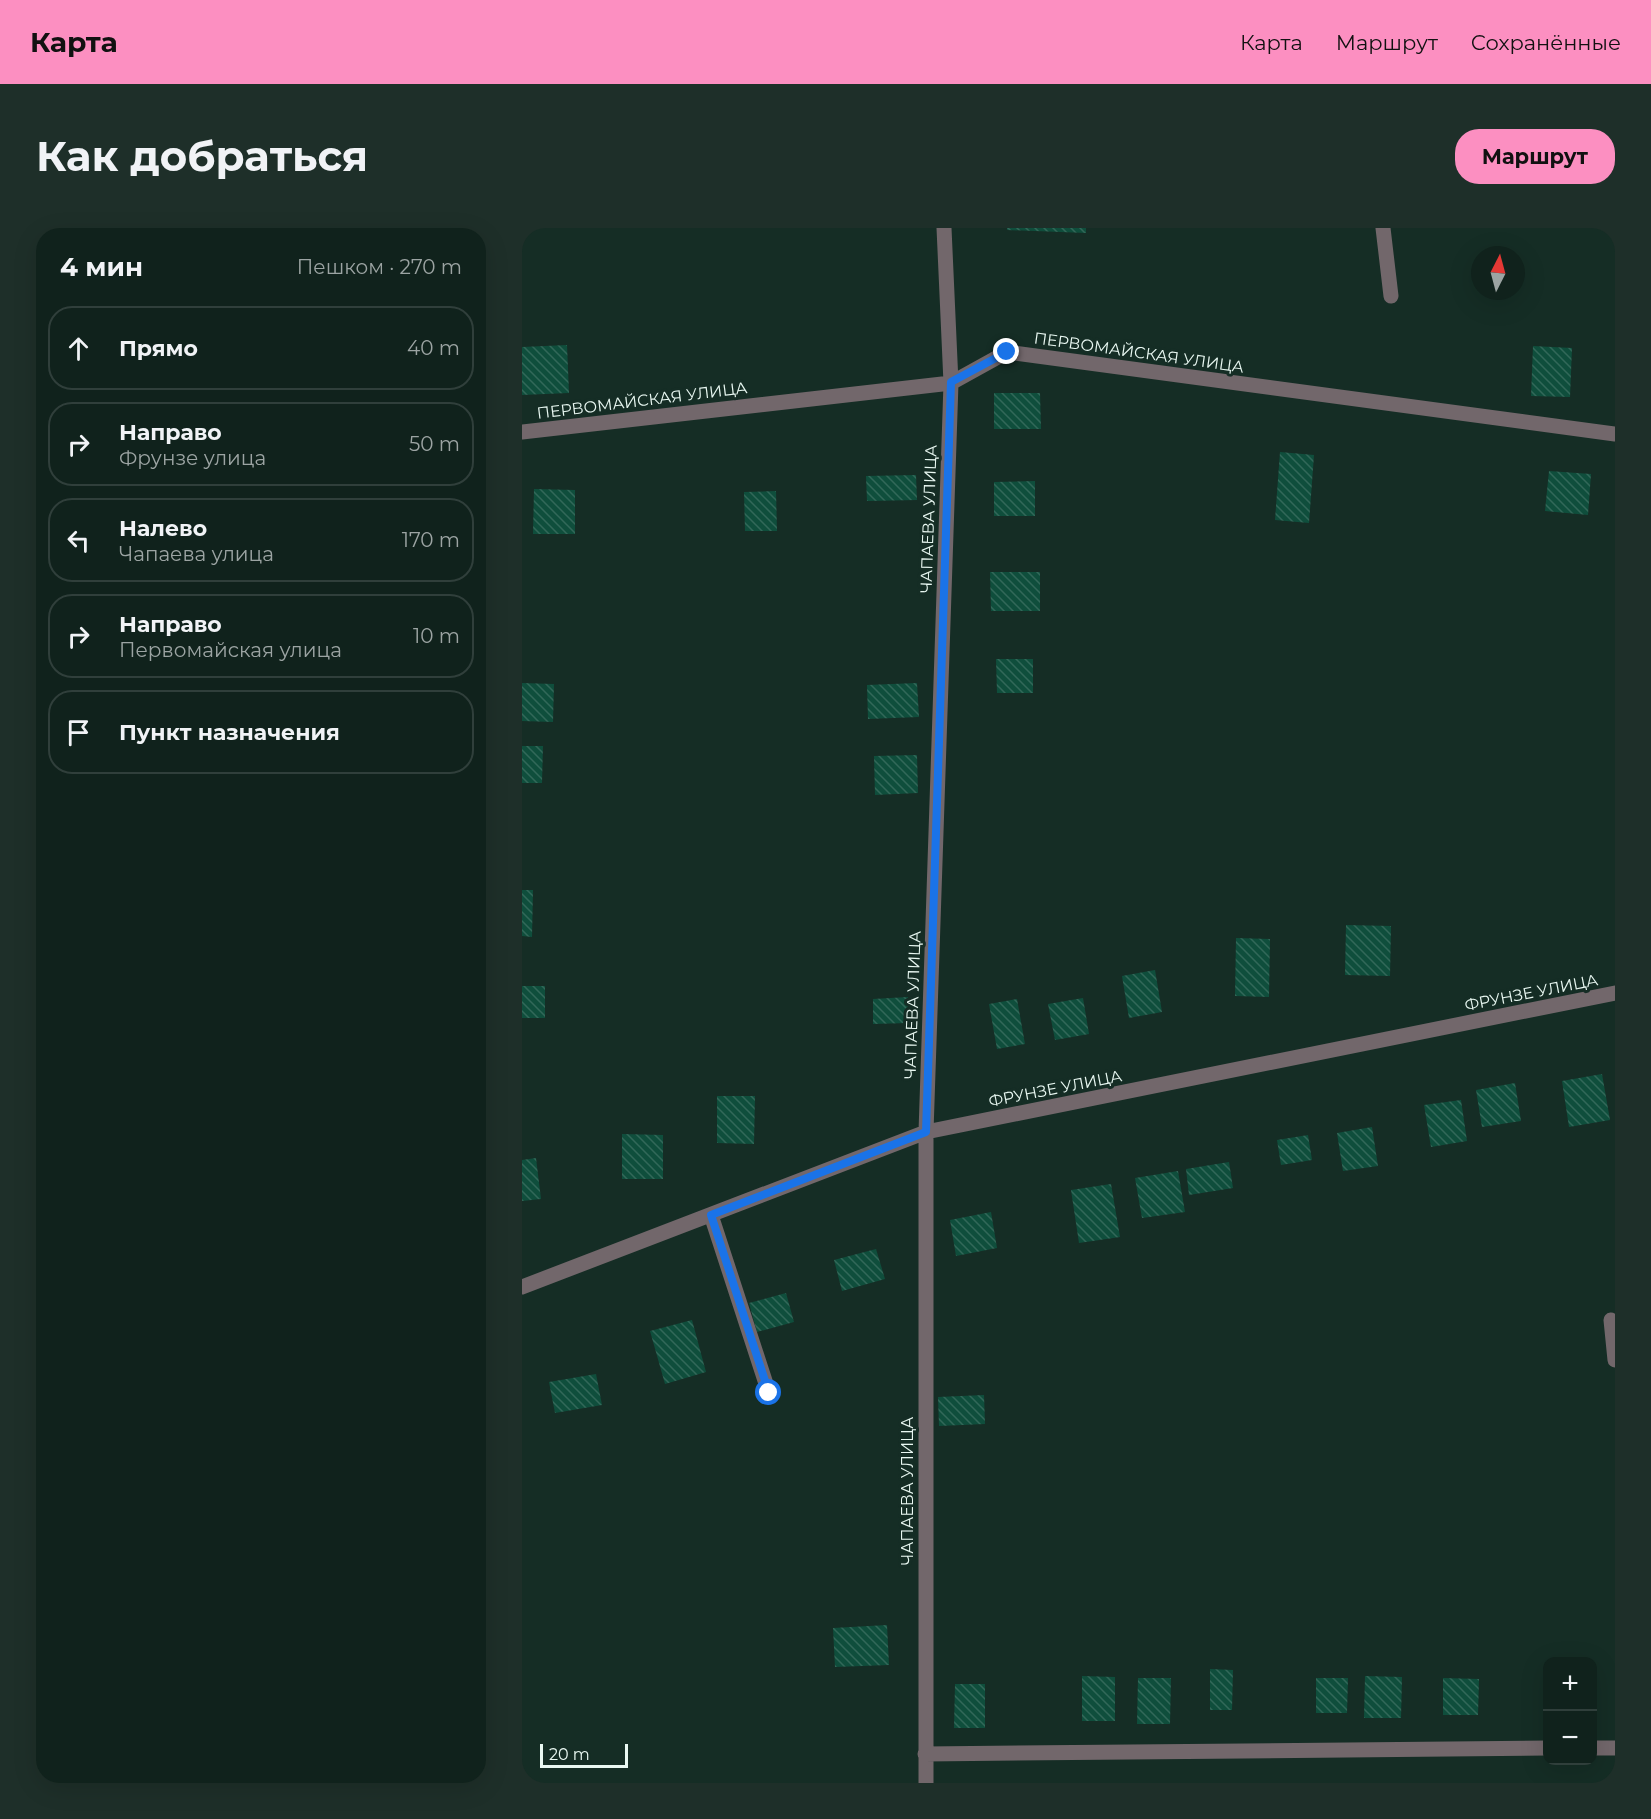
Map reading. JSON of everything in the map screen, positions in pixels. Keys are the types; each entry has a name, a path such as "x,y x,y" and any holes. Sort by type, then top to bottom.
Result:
{"street":[{"name":"ЧАПАЕВА УЛИЦА","path":"926,1783 926,1132 951,382 944,228"},
{"path":"1383,228 1391,296"},
{"name":"ПЕРВОМАЙСКАЯ УЛИЦА","path":"522,432 951,382 1007,352 1615,434"},
{"name":"ФРУНЗЕ УЛИЦА","path":"522,1287 926,1132 1615,993"},
{"path":"711,1215 769,1393"},
{"path":"1611,1320 1615,1360"},
{"path":"925,1754 1543,1748"},
{"path":"1597,1748 1615,1748"}],"building":[{"path":"1007,228 1086,228 1086,233 1007,230"},
{"path":"567,345 569,393 522,395 522,347"},
{"path":"1533,346 1572,348 1570,397 1531,396"},
{"path":"994,393 1040,393 1041,429 994,429"},
{"path":"1280,452 1314,455 1309,523 1275,520"},
{"path":"1549,471 1591,474 1588,515 1545,511"},
{"path":"916,475 917,500 867,501 866,476"},
{"path":"1035,481 1035,516 994,516 994,482"},
{"path":"534,489 575,490 575,534 533,534"},
{"path":"776,491 777,531 745,531 744,492"},
{"path":"990,572 1040,572 1040,611 991,611"},
{"path":"996,659 1033,659 1033,693 997,693"},
{"path":"522,683 554,684 553,722 522,721"},
{"path":"917,683 919,717 868,719 867,685"},
{"path":"522,746 543,746 542,783 522,783"},
{"path":"917,755 918,793 875,795 874,756"},
{"path":"522,890 533,890 532,937 522,936"},
{"path":"1346,925 1391,926 1390,976 1345,975"},
{"path":"1236,938 1270,939 1269,997 1235,996"},
{"path":"1155,970 1162,1012 1129,1018 1122,976"},
{"path":"522,986 545,986 545,1018 522,1018"},
{"path":"908,997 909,1023 873,1024 873,999"},
{"path":"1083,998 1089,1034 1055,1040 1048,1004"},
{"path":"1017,999 1025,1044 997,1049 989,1004"},
{"path":"1602,1074 1610,1120 1569,1127 1562,1081"},
{"path":"1515,1083 1521,1121 1482,1127 1476,1090"},
{"path":"717,1096 755,1096 754,1144 717,1143"},
{"path":"1461,1100 1467,1141 1431,1147 1424,1105"},
{"path":"1372,1127 1378,1166 1343,1171 1337,1133"},
{"path":"622,1134 663,1135 663,1179 622,1179"},
{"path":"1308,1135 1312,1160 1281,1165 1277,1140"},
{"path":"536,1158 541,1199 522,1201 522,1160"},
{"path":"1229,1162 1233,1188 1189,1195 1186,1169"},
{"path":"1178,1171 1185,1212 1142,1218 1135,1178"},
{"path":"1111,1184 1120,1237 1079,1243 1071,1190"},
{"path":"991,1212 997,1248 956,1256 950,1220"},
{"path":"876,1249 885,1279 842,1291 834,1260"},
{"path":"786,1293 794,1322 757,1332 749,1303"},
{"path":"692,1320 706,1372 665,1384 650,1331"},
{"path":"596,1374 602,1405 555,1413 549,1382"},
{"path":"984,1395 985,1424 939,1426 938,1397"},
{"path":"887,1625 889,1665 835,1667 833,1628"},
{"path":"1210,1669 1233,1670 1232,1710 1210,1710"},
{"path":"1082,1676 1115,1677 1115,1721 1082,1721"},
{"path":"1365,1676 1402,1677 1401,1718 1364,1718"},
{"path":"1138,1678 1171,1678 1170,1724 1137,1724"},
{"path":"1316,1678 1348,1678 1347,1713 1316,1713"},
{"path":"1443,1678 1479,1679 1478,1715 1443,1715"},
{"path":"955,1684 985,1684 985,1728 954,1728"}],"route":[{"path":"769,1393 711,1215 926,1132 951,382 1007,352"}]}
